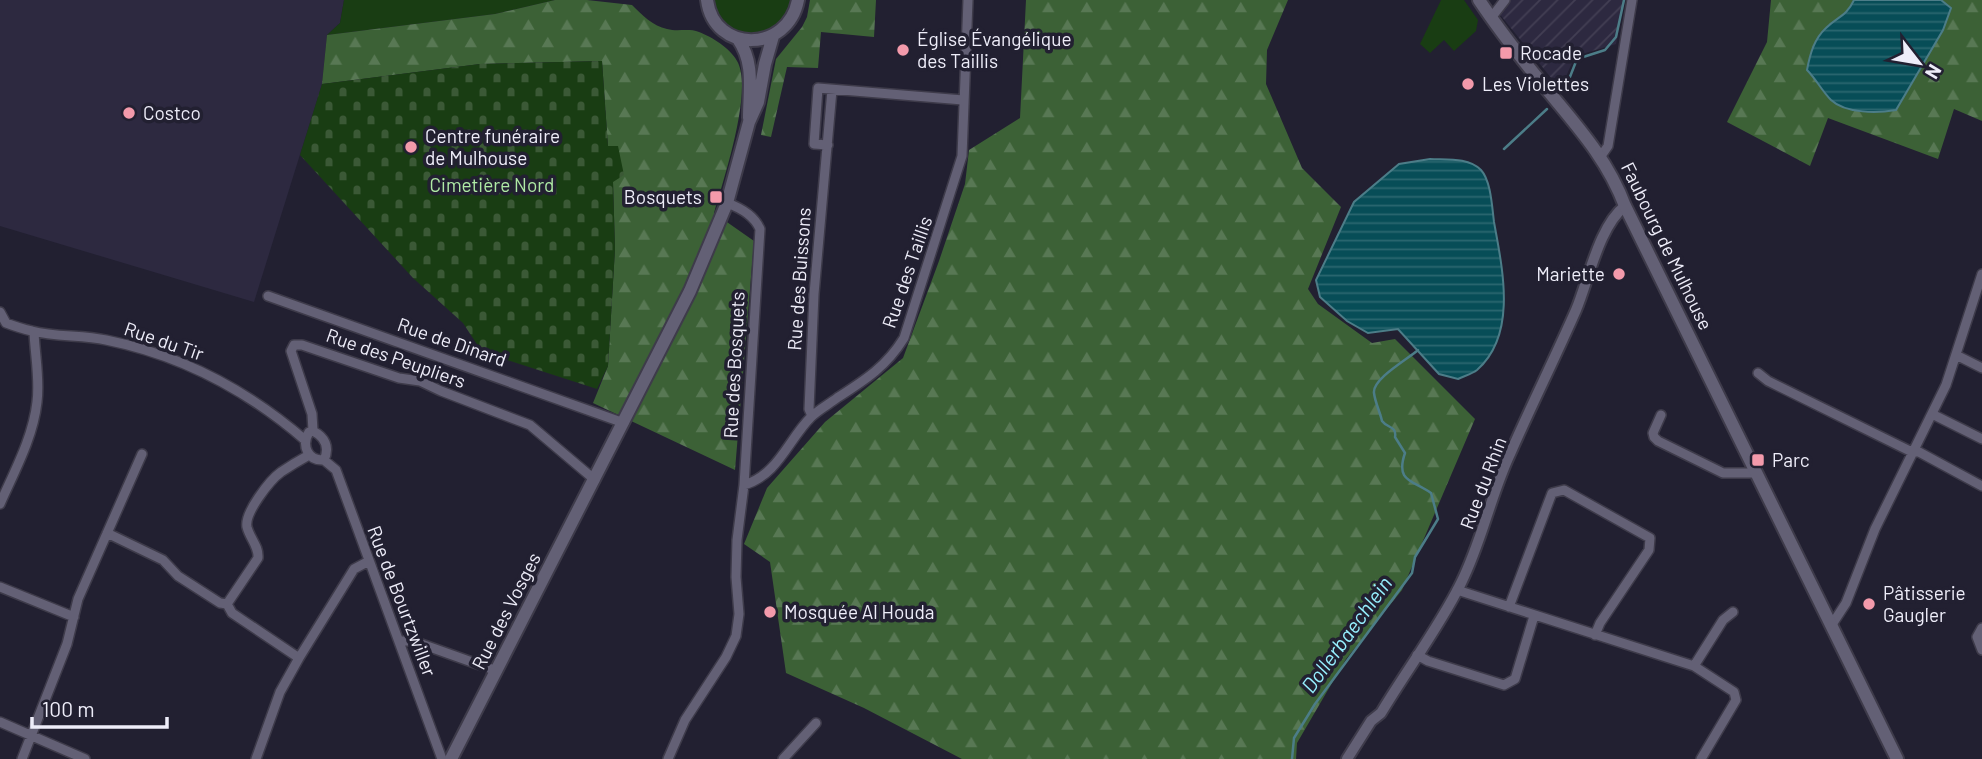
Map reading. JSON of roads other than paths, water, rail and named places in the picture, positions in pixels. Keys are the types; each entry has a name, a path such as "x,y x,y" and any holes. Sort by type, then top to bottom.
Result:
{"main road":[{"path":"707,0 711,16 718,26 738,39 750,41 773,36 791,20 798,0"},
{"name":"Faubourg de Mulhouse","path":"1479,0 1506,40 1601,156 1616,183 1898,759"},
{"path":"749,122 758,102 773,36"},
{"path":"738,39 747,54 751,76 749,122"},
{"name":"Rue des Vosges","path":"452,759 690,291 727,202 749,122"}],"street":[{"name":"Rue des Taillis","path":"744,485 757,481 775,466 812,416 869,377 892,357 904,338 962,156 968,0"},
{"path":"1491,18 1505,0"},
{"path":"1601,156 1608,146 1632,0"},
{"path":"828,145 814,144 818,88 963,100"},
{"name":"Rue des Buissons","path":"812,416 809,409 814,294 832,90"},
{"name":"Rue des Bosquets","path":"668,759 685,719 726,657 736,636 739,614 736,545 744,485 760,229 756,221 727,202"},
{"name":"Rue du Rhin","path":"1347,759 1371,720 1381,713 1457,590 1486,526 1486,512 1511,451 1577,307 1604,236 1615,214 1625,206"},
{"path":"1831,626 1846,603 1875,529 1932,414 1956,355 1982,274"},
{"name":"Rue de Dinard","path":"268,296 624,422"},
{"name":"Rue du Tir","path":"0,313 3,325 34,332 105,339 189,365 257,401 305,440"},
{"path":"0,504 28,439 37,403 38,371 34,332"},
{"name":"Rue des Peupliers","path":"313,431 312,414 290,351 294,345 302,345 399,378 421,381 530,425 594,480"},
{"path":"1956,355 1982,368"},
{"path":"1758,373 1768,381 1912,452 1919,452 1982,486"},
{"path":"1932,414 1982,439"},
{"path":"1661,415 1653,433 1658,441 1723,473 1756,473"},
{"path":"313,431 322,435 326,443 327,453 324,460 317,460 309,454 305,440 309,432 313,431"},
{"path":"22,759 67,644 78,598 142,454"},
{"path":"227,604 258,558 258,551 247,526 257,501 279,473 309,454"},
{"name":"Rue de Bourtzwiller","path":"324,460 335,470 442,759"},
{"path":"1508,607 1552,493 1564,490 1650,538 1649,550 1600,623 1595,635"},
{"path":"107,533 163,560 178,576 220,603 227,604"},
{"path":"256,759 280,692 299,658 354,569 369,561"},
{"path":"0,587 74,617"},
{"path":"1457,590 1694,666 1734,692 1736,700 1701,759"},
{"path":"227,604 232,613 299,658"},
{"path":"1694,666 1723,620 1733,612"},
{"path":"1417,655 1504,685 1515,679 1534,616"},
{"path":"1982,628 1977,637 1982,650"},
{"path":"399,641 413,641 497,671"},
{"path":"0,722 85,759"},
{"path":"783,759 816,723"}],"waterway":[{"name":"Dollerbaechlein","path":"1564,92 1577,59 1605,50 1616,37 1624,0"},
{"name":"Dollerbaechlein","path":"1504,149 1547,109"},
{"name":"Dollerbaechlein","path":"1292,759 1294,738 1315,704 1412,573 1415,557 1438,519 1431,493 1404,475 1402,470 1405,453 1395,437 1395,431 1382,421 1374,393 1384,376 1418,350"}],"place":[{"name":"Église Évangélique des Taillis","path":"903,50"},
{"name":"Rocade","path":"1506,53"},
{"name":"Les Violettes","path":"1468,84"},
{"name":"Costco","path":"129,113"},
{"name":"Centre funéraire de Mulhouse","path":"411,147"},
{"name":"Bosquets","path":"716,197"},
{"name":"Mariette","path":"1619,274"},
{"name":"Parc","path":"1758,460"},
{"name":"Pâtisserie Gaugler","path":"1869,604"},
{"name":"Mosquée Al Houda","path":"770,612"}],"park label":[{"name":"Cimetière Nord","path":"492,185"}]}
